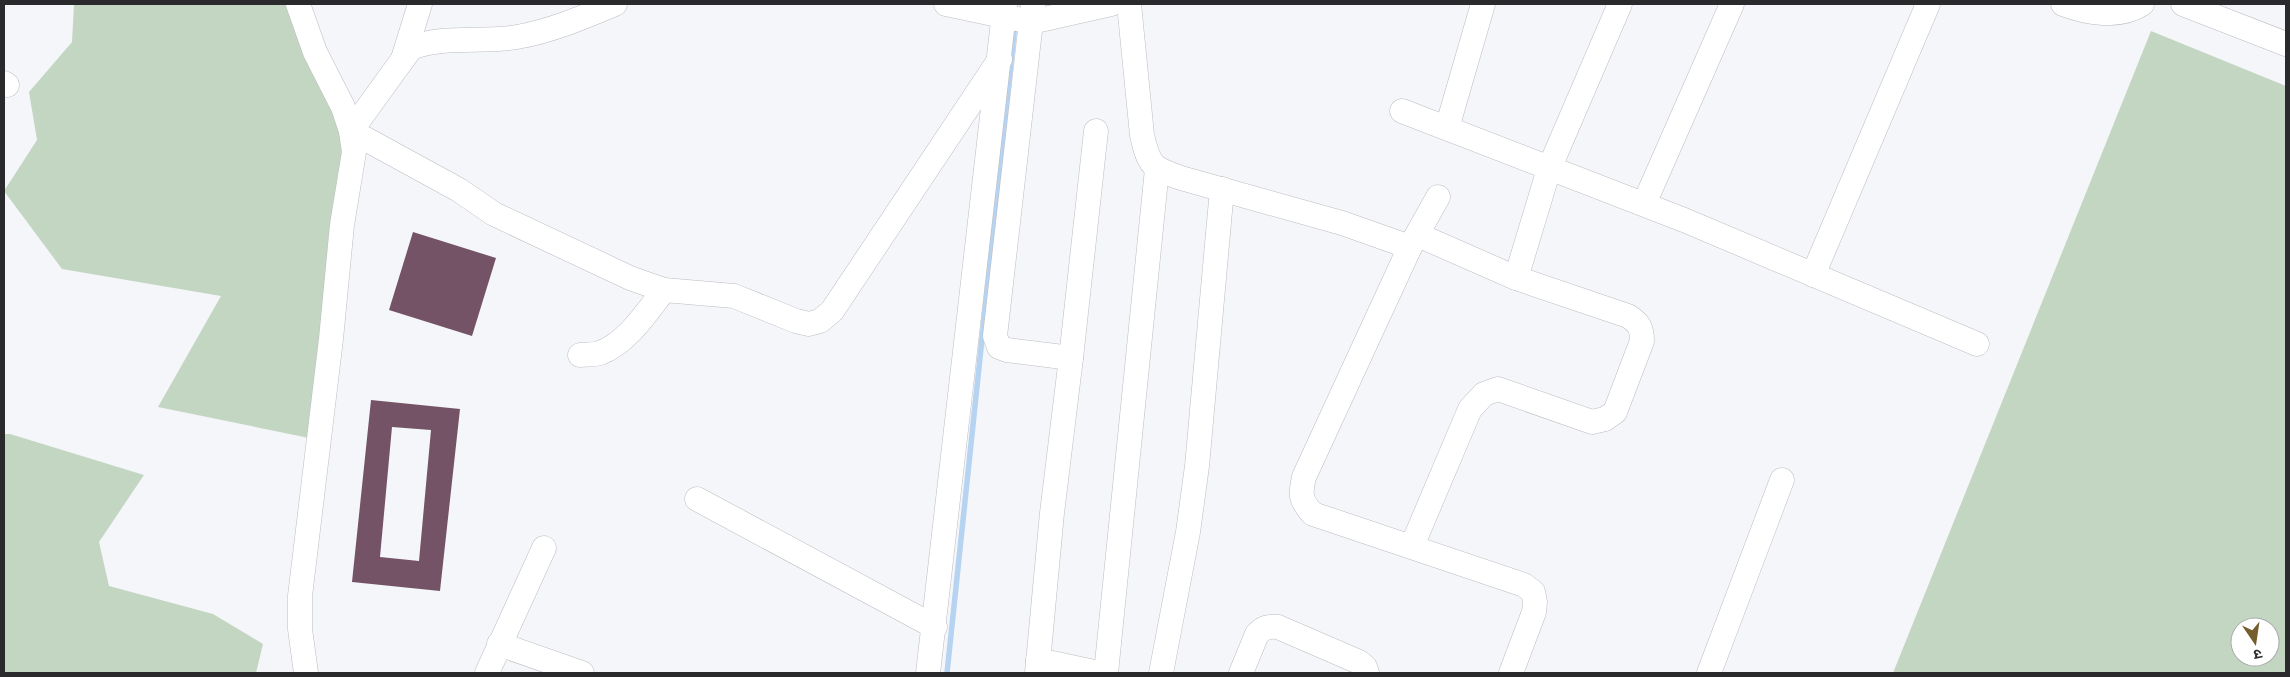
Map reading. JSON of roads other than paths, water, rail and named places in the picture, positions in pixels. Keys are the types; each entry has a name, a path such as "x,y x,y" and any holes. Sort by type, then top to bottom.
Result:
{"street":[{"path":"298,4 315,52 343,107 351,131 354,152 342,225 331,338 300,596 300,629 306,673"},
{"path":"403,59 420,4"},
{"path":"351,131 411,48 423,43 517,37 564,24 615,4"},
{"path":"946,4 1017,14 1111,4"},
{"path":"1129,4 1142,135 1147,156 1158,170 1342,223 1414,241 1628,316 1636,321 1642,330 1642,341 1618,403 1614,412 1605,419 1592,422 1512,392 1498,389 1484,394 1470,409 1412,546"},
{"path":"1446,128 1483,4"},
{"path":"1516,278 1549,169 1620,4"},
{"path":"1644,204 1732,4"},
{"path":"1812,275 1928,4"},
{"path":"2063,4 2081,9 2120,13 2134,9 2142,4"},
{"path":"2183,4 2286,44"},
{"path":"351,131 459,190 494,214 630,278 664,290 734,296 796,321 809,324 820,321 832,311 1000,59 1017,14"},
{"path":"1017,14 996,336 999,347 1007,350 1071,358"},
{"path":"928,673 1000,59"},
{"path":"1402,111 1644,204 1976,344"},
{"path":"1096,131 1052,513 1038,666 1099,673"},
{"path":"1106,673 1158,170"},
{"path":"1161,673 1188,532 1197,466 1222,189"},
{"path":"1438,197 1414,241 1304,477 1300,494 1305,506 1313,514 1524,585 1533,592 1534,612 1511,673"},
{"path":"580,355 600,353 624,336 635,326 664,290"},
{"path":"1709,673 1782,480"},
{"path":"697,499 934,627"},
{"path":"487,673 544,548"},
{"path":"1241,673 1257,634 1262,629 1270,626 1278,627 1359,662 1365,667 1367,673"},
{"path":"499,644 582,673"}],"waterway":[{"path":"947,673 1015,24"}]}
